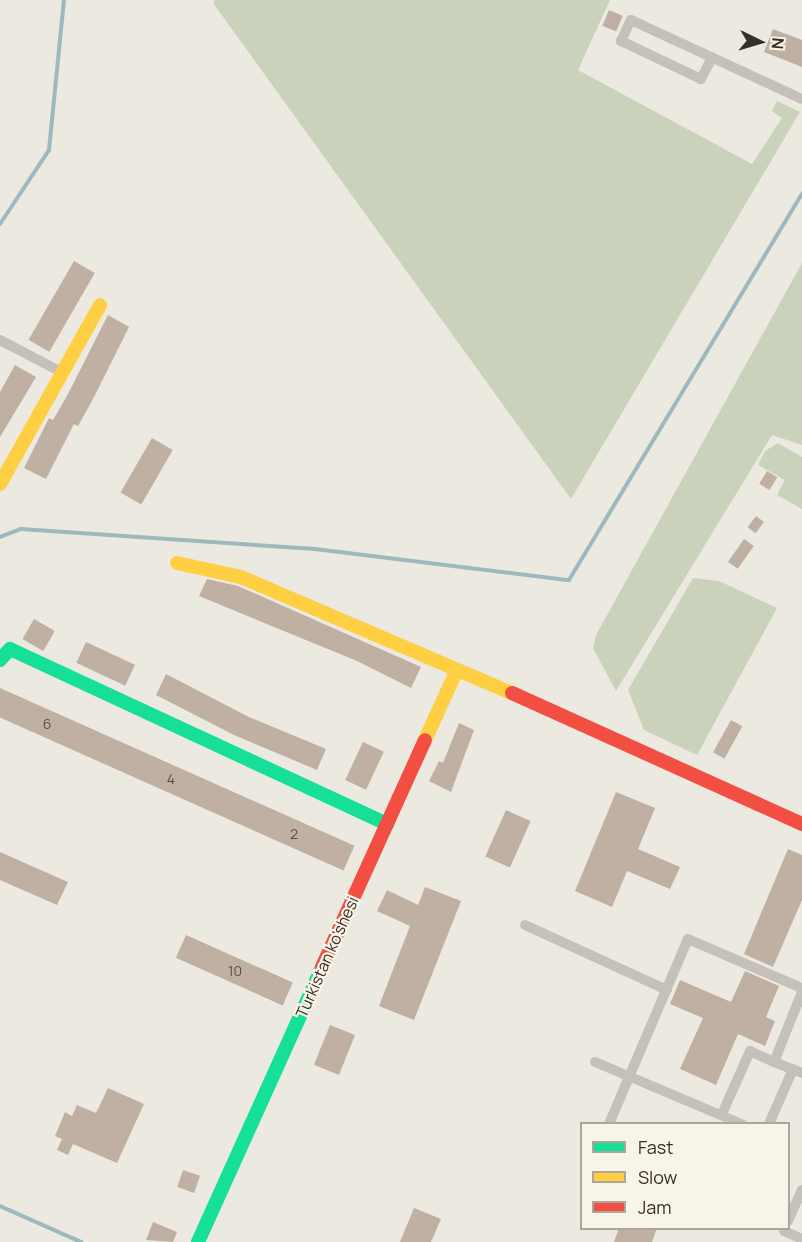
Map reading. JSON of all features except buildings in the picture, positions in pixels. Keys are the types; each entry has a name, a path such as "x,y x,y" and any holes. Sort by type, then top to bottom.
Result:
{"street":[{"path":"712,58 701,79 621,41 631,20 802,99"},
{"path":"0,484 99,305"},
{"path":"0,340 63,373"},
{"path":"177,563 241,577 456,672 531,701 802,824"},
{"path":"0,660 10,649 387,824"},
{"name":"Turkistan ko'shesi","path":"198,1242 456,672"},
{"path":"525,926 667,990"},
{"path":"610,1122 627,1076 688,939 802,990 774,1062"},
{"path":"722,1114 750,1051 797,1071 770,1122"},
{"path":"595,1062 738,1122"},
{"path":"790,1217 802,1190"},
{"path":"784,1231 802,1239"}],"green space":[{"path":"215,0 610,0 578,70 752,164 782,118 772,111 777,101 800,112 571,499 213,3"},
{"path":"802,263 802,445 772,435 616,691 593,648 596,635"},
{"path":"778,443 802,457 802,509 777,495 785,480 758,465 765,451"},
{"path":"693,578 719,581 777,608 697,755 644,730 628,690"}],"waterway":[{"path":"0,224 49,150 64,0"},
{"path":"0,537 21,529 315,549 569,580 802,194"},
{"path":"0,1206 81,1242"}],"traffic: fast":[{"path":"0,660 10,649 387,824"},
{"path":"198,1242 322,967"}],"traffic: slow":[{"path":"0,484 100,305"},
{"path":"177,563 241,577 512,693"},
{"path":"425,740 456,672"}],"traffic: jam":[{"path":"512,693 802,824"},
{"path":"322,967 425,740"}]}
